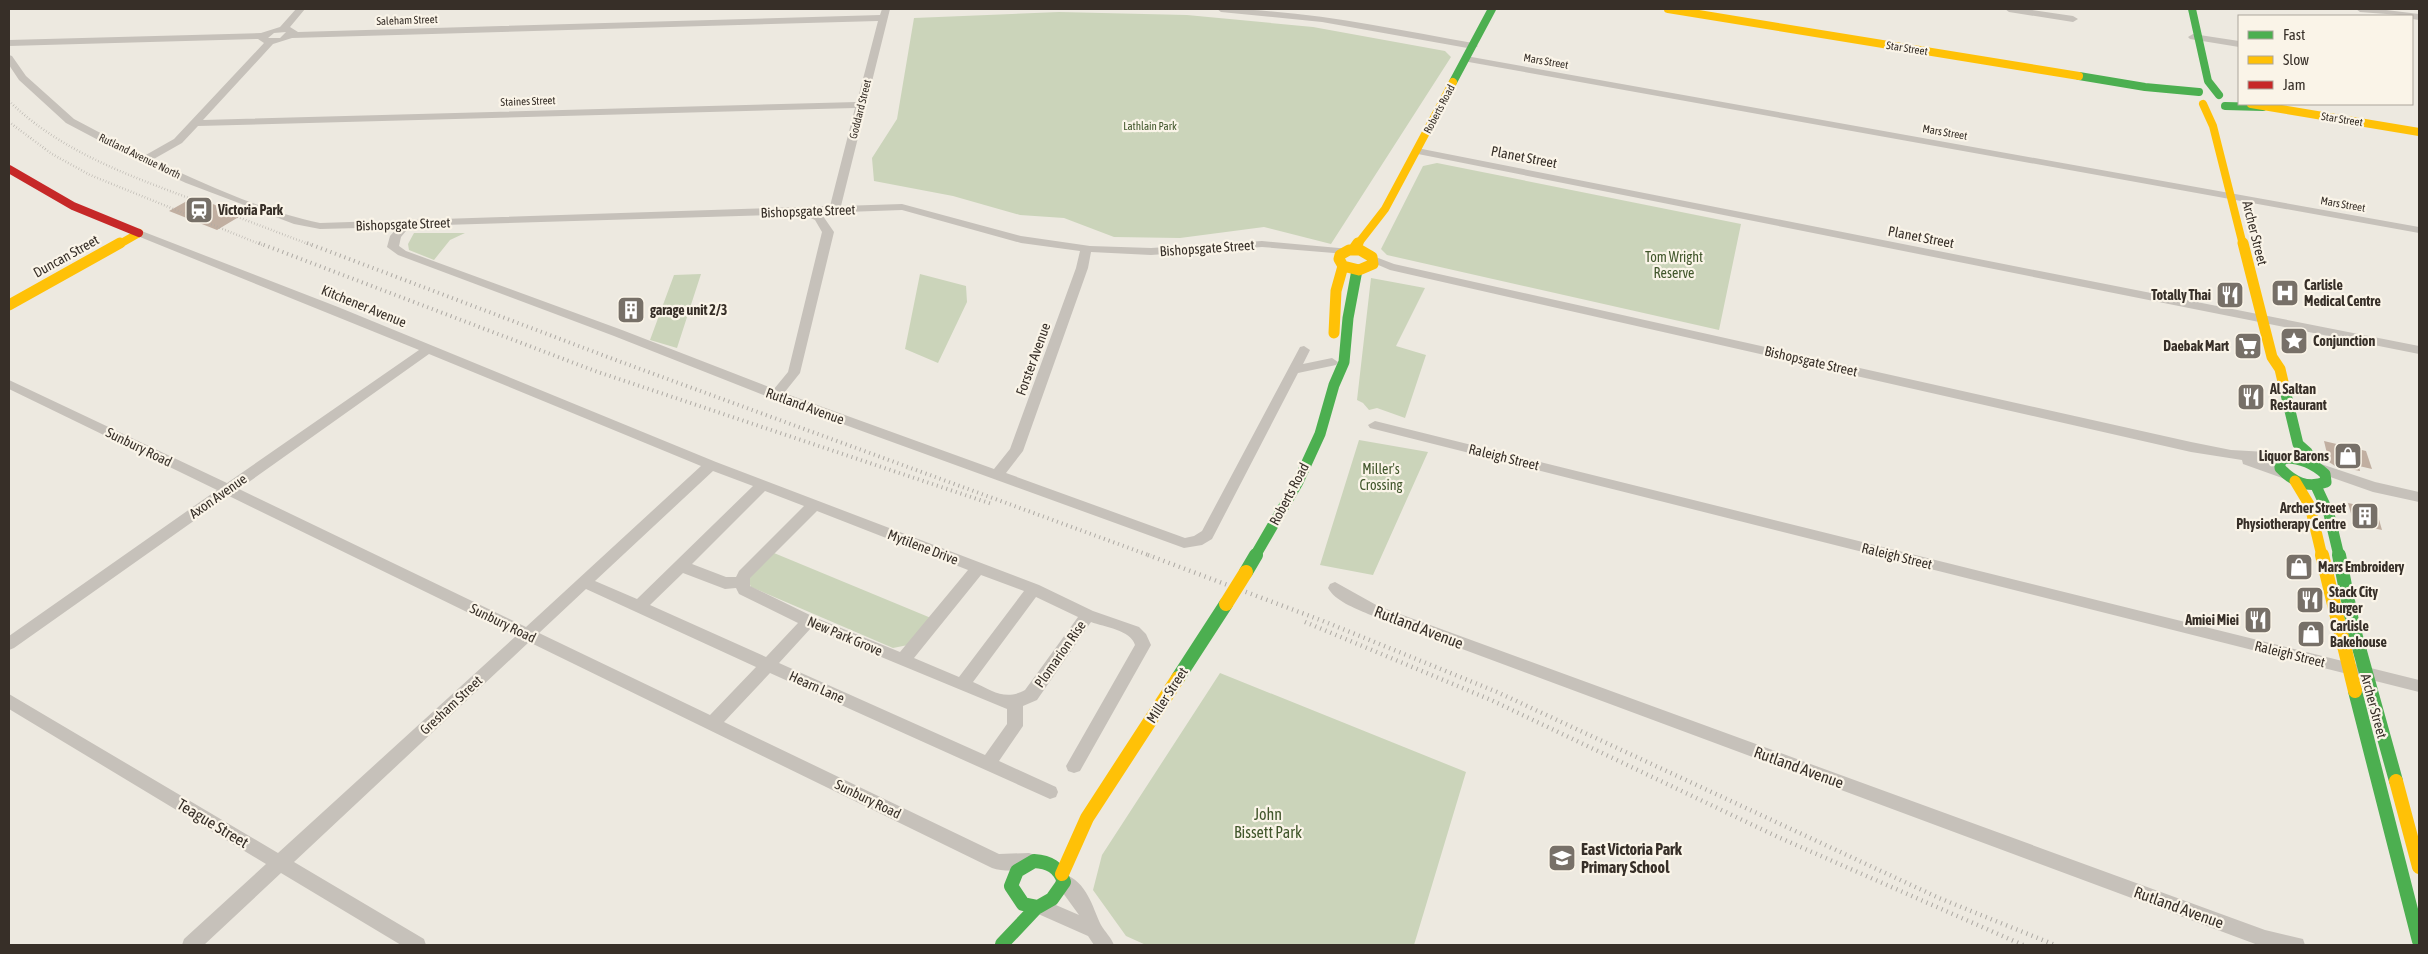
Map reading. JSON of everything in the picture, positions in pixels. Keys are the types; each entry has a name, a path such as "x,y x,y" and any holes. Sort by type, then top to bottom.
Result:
{"main road":[{"name":"Roberts Road","path":"1334,384 1333,353 1336,291 1341,264 1340,255 1349,251 1364,239 1385,209 1492,9"},
{"name":"Star Street","path":"1668,9 2238,103"},
{"name":"Archer Street","path":"2185,9 2197,38 2200,97 2213,126 2235,197"},
{"name":"Archer Street","path":"2192,9 2208,81 2222,101 2218,110 2218,117 2235,197 2267,320 2284,360 2280,369 2298,444 2307,452 2319,475 2322,496 2329,516 2353,625 2368,673 2419,867"},
{"path":"2222,101 2238,101"},
{"name":"Star Street","path":"2251,105 2419,132"},
{"name":"Star Street","path":"2256,105 2265,107"},
{"name":"Kitchener Avenue","path":"9,169 73,206 139,234"},
{"name":"Roberts Road","path":"1372,261 1373,241 1388,222 1390,214 1385,209"},
{"name":"Duncan Street","path":"9,305 139,234"},
{"path":"1341,264 1357,270 1372,261 1366,252 1349,251"},
{"name":"Roberts Road","path":"1246,572 1298,482 1320,434 1334,384 1344,362 1348,318 1357,270"},
{"path":"2298,444 2292,449 2288,458 2280,462 2280,468 2290,478 2319,475"},
{"path":"2288,458 2319,475"},
{"name":"Archer Street","path":"2290,478 2310,506 2339,621 2348,668 2419,941"},
{"name":"Miller Street","path":"1063,878 1087,818 1246,572"},
{"name":"Miller Street","path":"1049,856 1087,818"},
{"path":"1049,856 1063,878 1058,897 1039,907 1001,944 1011,916 1017,871 1049,856"},
{"path":"1014,893 1024,906 1039,907"}],"street":[{"path":"144,160 178,141 267,39 283,29 301,9"},
{"path":"1221,9 1322,19 1473,46"},
{"path":"2009,9 2073,19"},
{"path":"2360,9 2391,11 2410,15"},
{"name":"Saleham Street","path":"267,39 283,40 292,35 884,14"},
{"name":"Goddard Street","path":"834,210 884,14"},
{"path":"283,29 291,30 292,35"},
{"path":"2197,38 2238,44"},
{"path":"9,43 23,41 267,39"},
{"name":"Rutland Avenue North","path":"9,58 22,78 70,121 144,160 190,181 294,221"},
{"name":"Mars Street","path":"1466,59 2419,230"},
{"name":"Staines Street","path":"195,123 861,105"},
{"name":"Planet Street","path":"1416,151 2419,350"},
{"name":"Bishopsgate Street","path":"294,221 320,226 388,225 902,207 944,217 977,230 1037,242 1086,248 1164,252 1261,244 1317,251 1349,251"},
{"path":"776,395 789,382 794,373 828,232 819,218 804,211"},
{"name":"Rutland Avenue","path":"406,224 396,236 393,247 421,261 618,333 776,395 1181,542 1192,542 1207,535 1294,370"},
{"name":"Rutland Avenue","path":"388,225 384,242 388,250 397,256 421,261"},
{"name":"Kitchener Avenue","path":"139,234 428,349 711,465"},
{"name":"Forster Avenue","path":"997,474 1016,451 1082,268 1086,248"},
{"name":"Bishopsgate Street","path":"1317,251 1341,264"},
{"name":"Bishopsgate Street","path":"1372,261 1390,267 2231,455 2290,478"},
{"name":"Axon Avenue","path":"9,644 428,349"},
{"path":"1294,370 1304,350"},
{"path":"1294,370 1333,353"},
{"name":"Sunbury Road","path":"9,384 998,862 1049,856"},
{"name":"Raleigh Street","path":"1375,425 2419,686"},
{"name":"Bishopsgate Street","path":"2231,455 2288,458"},
{"name":"Mytilene Drive","path":"711,465 1034,589 1088,615 1134,631 1141,638 1143,645 1074,766"},
{"name":"Gresham Street","path":"191,945 711,465"},
{"path":"2319,475 2419,497"},
{"path":"639,606 763,485"},
{"path":"681,566 726,583 741,582 744,575 814,504"},
{"path":"904,660 978,568"},
{"name":"Hearn Lane","path":"584,582 1050,792"},
{"name":"New Park Grove","path":"741,582 744,590 809,621 1003,702 1015,703"},
{"name":"Rutland Avenue","path":"1335,588 1356,602 1373,610 2271,942 2296,945"},
{"path":"962,685 1034,589"},
{"name":"Plomarion Rise","path":"1015,703 1031,695 1088,615"},
{"path":"712,724 809,621"},
{"name":"Teague Street","path":"9,701 417,945"},
{"path":"988,764 1015,726 1015,703"},
{"path":"998,862 1014,893"},
{"path":"1063,878 1085,905 1094,930 1105,945"},
{"path":"1039,907 1094,930"}],"green space":[{"name":"Lathlain Park","path":"1059,12 1187,15 1313,27 1445,51 1451,57 1331,244 1264,227 1180,238 1114,237 1064,218 1020,215 953,196 874,181 872,158 897,119 914,18"},
{"name":"Tom Wright Reserve","path":"1437,163 1741,224 1719,330 1387,255 1381,249 1423,166"},
{"path":"414,233 465,233 450,240 434,260 409,250 408,244"},
{"path":"701,274 677,348 650,340 674,275"},
{"path":"920,274 966,286 967,302 938,363 905,349"},
{"path":"1371,278 1425,288 1396,346 1426,355 1405,418 1377,408 1369,410 1363,403 1357,400"},
{"name":"Miller's Crossing","path":"1359,440 1428,452 1373,575 1320,565"},
{"path":"774,553 931,618 908,645 893,648 751,587 750,577"},
{"name":"John Bissett Park","path":"1220,673 1466,772 1414,945 1146,945 1126,936 1093,890 1102,855"}],"building":[{"path":"194,197 242,215 217,230 169,211"},
{"name":"Liquor Barons","path":"2324,441 2366,451 2372,469 2359,466 2360,471 2335,466 2329,462"},
{"name":"Archer Street Physiotherapy Centre","path":"2348,503 2376,509 2382,530 2354,524"}],"railway":[{"path":"9,101 48,133 115,169 311,245"},
{"path":"9,122 52,154 90,175 262,245"},
{"path":"259,243 595,371 992,504"},
{"path":"307,243 613,359 1151,556"},
{"path":"1148,555 1323,621 1497,692 1939,898 2055,945"},
{"path":"1305,622 1491,700 1778,837 2023,945"}],"traffic: fast":[{"path":"1453,82 1492,9"},
{"path":"2192,9 2208,81 2219,95"},
{"path":"2079,76 2145,87 2199,92"},
{"path":"2225,106 2263,107"},
{"path":"1246,572 1298,482 1320,434 1334,385 1344,362 1348,318 1357,270"},
{"path":"2284,386 2298,444 2307,452 2312,463"},
{"path":"2285,458 2302,459 2312,463 2325,474 2326,482 2313,486 2295,481 2280,468 2280,462 2285,458"},
{"path":"2316,486 2323,498 2334,532 2353,626 2396,781"},
{"path":"1178,678 1226,604"},
{"path":"2355,691 2419,941"},
{"path":"1034,861 1049,863 1057,868 1064,882 1059,892 1052,899 1045,905 1038,907 1030,907 1023,904 1016,897 1011,886 1017,871 1034,861"},
{"path":"1002,944 1037,907"}],"traffic: slow":[{"path":"1668,9 2079,76"},
{"path":"1353,250 1385,209 1453,82"},
{"path":"2203,104 2213,126 2272,357 2280,369 2284,386"},
{"path":"2257,105 2419,132"},
{"path":"9,305 139,233"},
{"path":"1349,250 1360,250 1372,257 1373,264 1359,270 1343,266 1339,259 1340,255 1349,250"},
{"path":"1334,333 1336,291 1343,266"},
{"path":"2295,481 2310,506 2355,691"},
{"path":"1226,604 1246,572"},
{"path":"1062,874 1087,818 1178,678"},
{"path":"2396,781 2419,867"}],"traffic: jam":[{"path":"9,169 73,206 139,233"}],"place":[{"name":"Victoria Park","path":"199,210"},
{"name":"Carlisle Medical Centre","path":"2285,293"},
{"name":"Totally Thai","path":"2230,295"},
{"name":"garage unit 2/3","path":"631,310"},
{"name":"Conjunction","path":"2294,341"},
{"name":"Daebak Mart","path":"2248,346"},
{"name":"Al Saltan Restaurant","path":"2251,397"},
{"name":"Liquor Barons","path":"2348,456"},
{"name":"Archer Street Physiotherapy Centre","path":"2365,516"},
{"name":"Mars Embroidery","path":"2299,567"},
{"name":"Stack City Burger","path":"2310,600"},
{"name":"Amiei Miei","path":"2258,620"},
{"name":"Carlisle Bakehouse","path":"2311,634"},
{"name":"East Victoria Park Primary School","path":"1562,858"}]}
